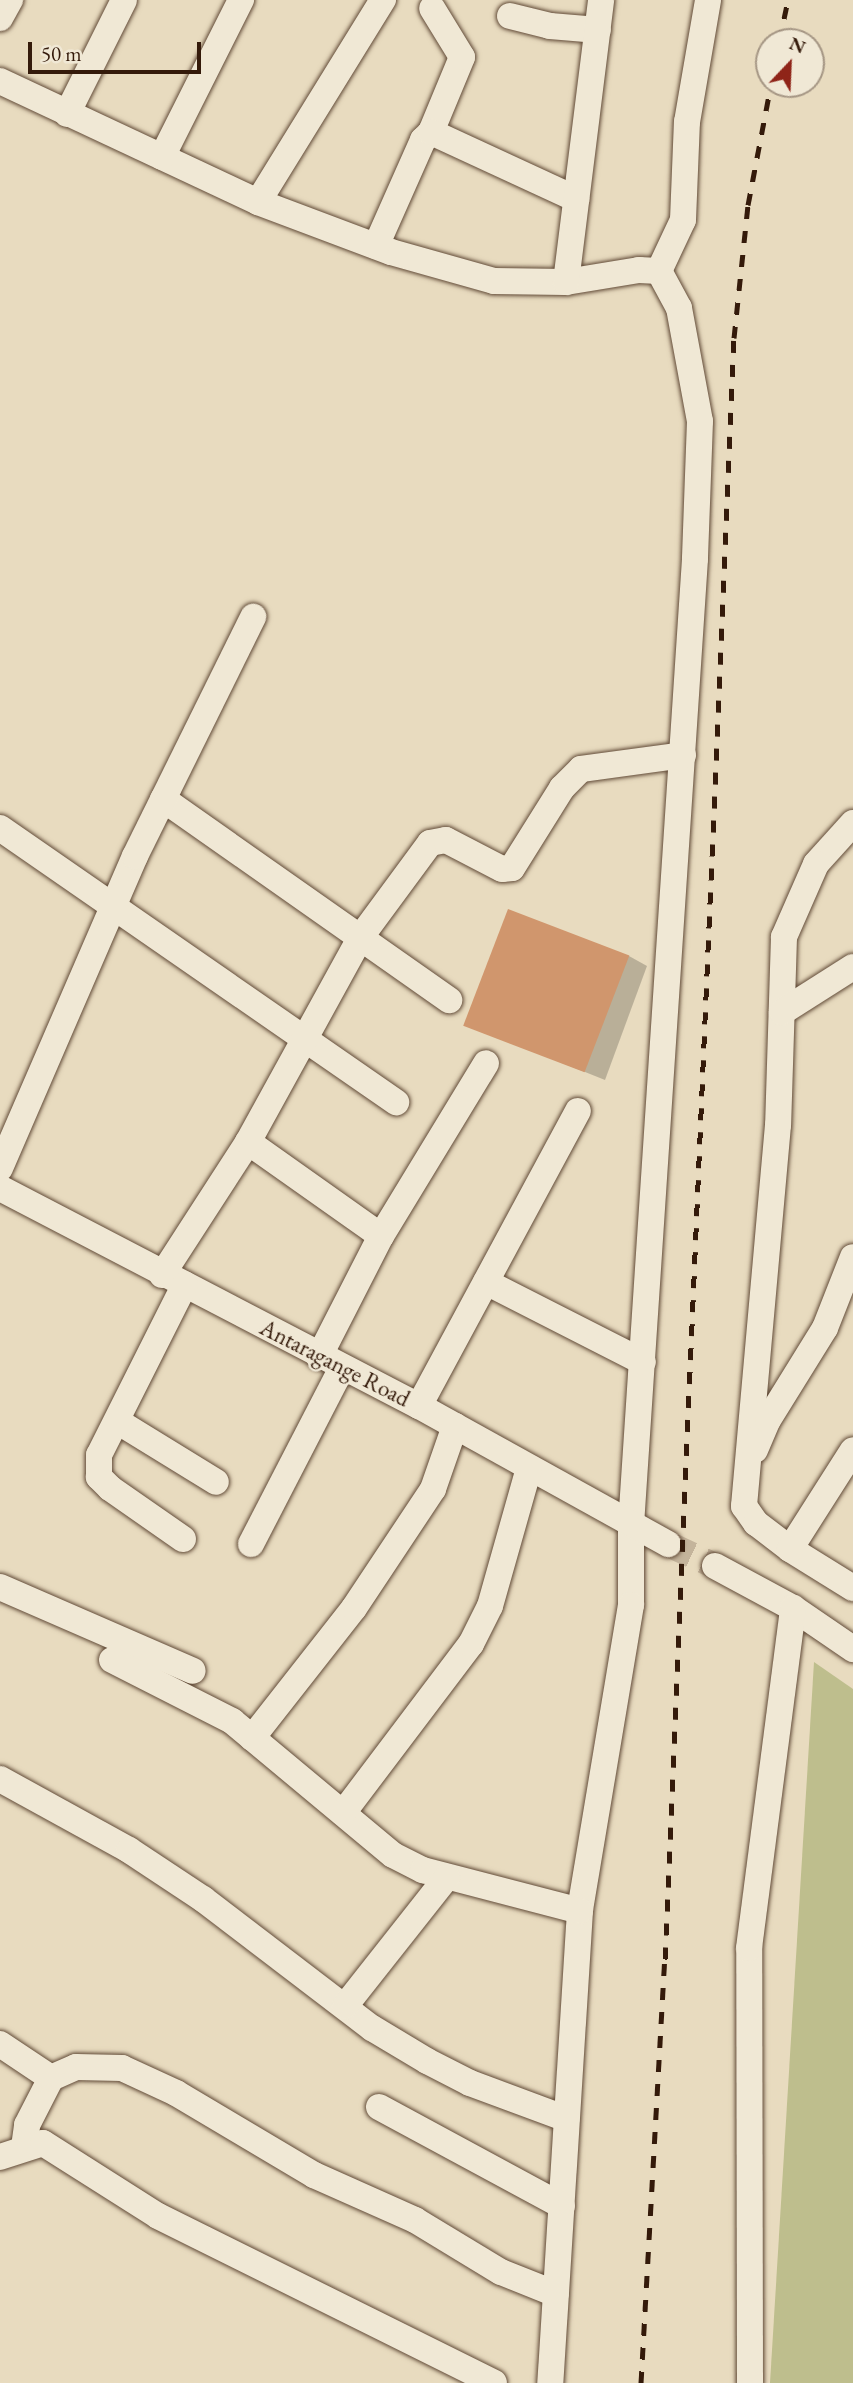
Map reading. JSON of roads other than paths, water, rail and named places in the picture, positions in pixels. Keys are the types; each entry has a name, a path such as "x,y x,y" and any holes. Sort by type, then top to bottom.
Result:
{"street":[{"path":"0,18 10,0"},
{"path":"67,114 124,0"},
{"path":"162,157 241,0"},
{"path":"258,202 383,0"},
{"path":"566,282 601,0"},
{"path":"659,271 683,220 687,122 708,0"},
{"path":"376,246 423,140 431,132 462,57 429,3"},
{"path":"510,16 550,26 598,30"},
{"path":"3,87 258,202 376,246 494,281 566,282 639,270 659,271"},
{"path":"431,132 576,200"},
{"path":"550,2383 580,1911 631,1605 631,1526 683,755 700,421 679,308 659,271"},
{"path":"0,1168 163,799 253,617"},
{"path":"183,1539 99,1477 99,1455 117,1421 174,1279 360,937 430,843 446,839 502,869 512,868 562,788 581,769 683,755"},
{"path":"163,799 449,1000"},
{"path":"853,823 816,864 794,904 784,937 778,1125 744,1506 756,1523 790,1549 853,1588"},
{"path":"0,828 396,1102"},
{"path":"782,1012 853,967"},
{"path":"251,1544 331,1363 381,1236 486,1063"},
{"path":"419,1406 578,1111"},
{"path":"248,1142 381,1236"},
{"name":"Antaragange Road","path":"0,1188 331,1363 419,1406 631,1526 668,1544"},
{"path":"747,1471 768,1420 825,1328 853,1257"},
{"path":"486,1282 643,1362"},
{"path":"117,1421 216,1482"},
{"path":"252,1738 354,1608 433,1489 455,1426"},
{"path":"790,1549 853,1450"},
{"path":"343,1813 471,1644 490,1606 529,1468"},
{"path":"715,1566 849,1640"},
{"path":"0,1587 193,1671"},
{"path":"750,2383 749,1948 793,1608"},
{"path":"111,1660 199,1702 252,1738 393,1854 447,1877 580,1911"},
{"path":"0,1779 139,1856 253,1934 372,2028 470,2083 568,2119"},
{"path":"345,2006 447,1877"},
{"path":"0,2044 51,2078"},
{"path":"24,2147 27,2125 51,2078 76,2067 122,2068 176,2093 314,2175 415,2220 501,2272 556,2294"},
{"path":"379,2107 562,2206"},
{"path":"0,2157 43,2143 158,2216 494,2383"}],"tunnel":[{"path":"668,1544 715,1566"}],"railway":[{"path":"782,28 788,0"},
{"path":"641,2383 665,1959 734,338 748,205 768,98"}]}
